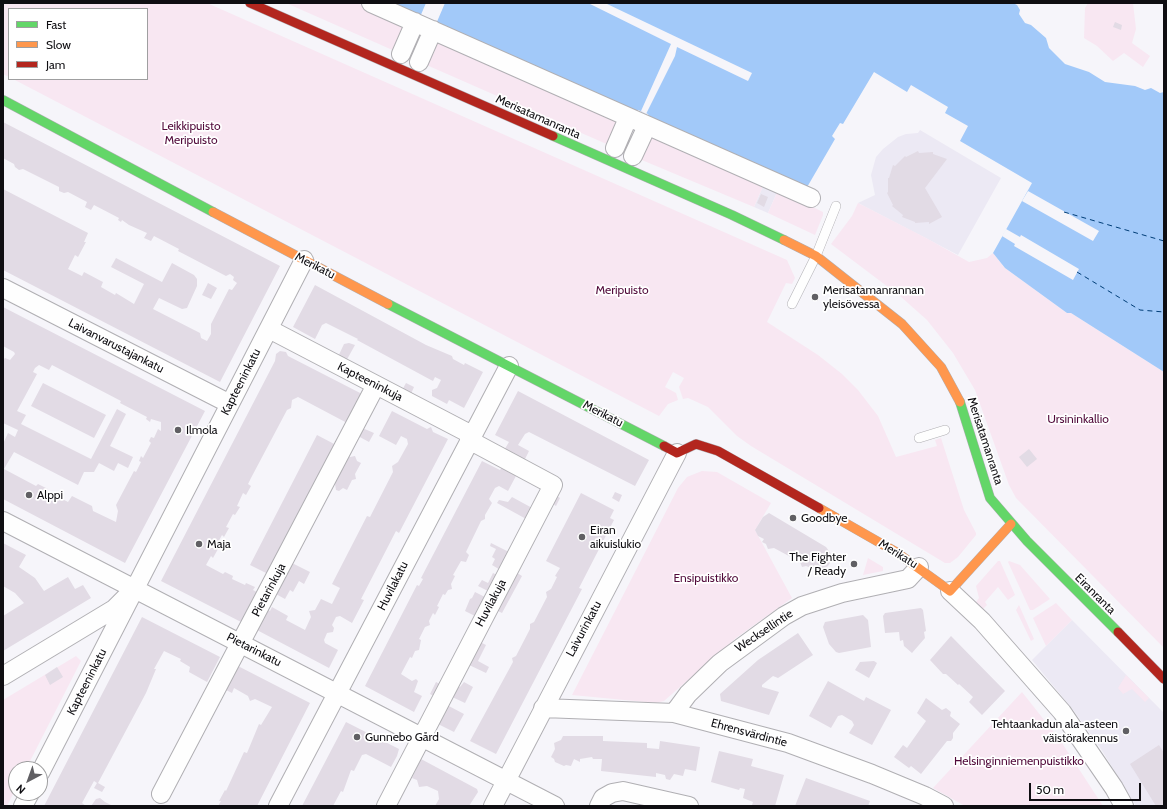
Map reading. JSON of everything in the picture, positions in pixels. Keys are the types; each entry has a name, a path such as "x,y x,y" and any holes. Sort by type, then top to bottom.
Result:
{"street":[{"name":"Merisatamanranta","path":"250,3 732,215 816,256 875,301 902,324 941,367 957,393 967,420 990,498 1011,524"},
{"path":"371,3 426,24 811,198"},
{"path":"401,54 426,24"},
{"path":"419,62 426,24"},
{"name":"Merikatu","path":"3,100 304,260 677,453 696,444 718,451 900,554 950,591 982,621 1062,712 1114,788 1124,806"},
{"path":"615,148 639,120"},
{"path":"633,156 639,120"},
{"name":"Kapteeninkatu","path":"47,761 304,260"},
{"name":"Laivanvarustajankatu","path":"3,288 230,404"},
{"name":"Kapteeninkuja","path":"269,329 376,385 470,437"},
{"name":"Huvilakatu","path":"278,806 470,437 509,366"},
{"name":"Pietarinkuja","path":"161,794 376,385"},
{"name":"Huvilakuja","path":"386,806 553,485 470,437"},
{"name":"Laivurinkatu","path":"493,806 677,453"},
{"name":"Pietarinkatu","path":"3,521 555,806"},
{"path":"950,591 1011,524"},
{"name":"Eiranranta","path":"1011,524 1164,679"},
{"name":"Wecksellintie","path":"674,713 683,699 720,662 784,616 820,600 908,579 919,567"},
{"name":"Kapteeninkatu","path":"3,676 114,609 134,589"},
{"name":"Ehrensvärdintie","path":"543,708 674,713 788,743 872,774 925,796 944,806"},
{"path":"599,806 603,798 612,793 623,791 689,806"}],"lane":[{"path":"792,304 816,256 836,206"},
{"path":"919,438 945,430"}],"shaded area":[{"path":"920,130 1001,178 958,255 858,203 875,195 871,175 876,157 883,149 898,137 906,134 918,133"},
{"path":"764,184 778,190 768,213 754,207"},
{"name":"Tehtaankadun ala-asteen väistörakennus","path":"1072,620 1164,713 1164,806 1136,806 1101,749 1074,711 1032,660"}],"green space":[{"name":"Meripuisto","path":"3,3 207,3 787,260 795,278 792,284 786,283 767,322 818,355 842,374 858,390 878,416 896,457 937,446 935,440 941,438 964,510 976,535 958,557 950,563 945,563 751,446 737,436 708,407 688,398 683,399 679,387 684,378 673,372 665,387 676,393 678,400 668,404 659,416 15,80 148,80 148,8 8,8 8,76 3,74"},
{"path":"286,3 357,3 405,26 397,52"},
{"path":"1088,3 1133,3 1136,29 1132,43 1150,56 1143,67 1124,53 1113,61 1097,46 1084,38 1085,8"},
{"path":"433,40 619,119 611,146 422,63 428,53 433,55 436,48 431,46"},
{"path":"647,135 764,184 754,207 637,158"},
{"path":"778,190 823,212 815,235 768,213"},
{"name":"Ursininkallio","path":"858,203 969,262 987,258 993,253 1005,268 1067,313 1071,313 1164,372 1164,648 1016,498 1009,485 975,390 953,353 927,320 900,296 831,244 852,216"},
{"name":"Ensipuistikko","path":"702,471 717,472 771,503 755,530 792,598 736,638 664,701 656,703 572,695 678,488 687,477"},
{"path":"868,558 883,567 883,571 863,575"},
{"path":"998,561 1000,561 1015,595 1008,600 998,587 985,602 987,605 983,609 976,602 979,598 976,586"},
{"path":"1009,561 1020,565 1050,599 1033,610 1030,610 1008,562"},
{"path":"1056,603 1072,620 1046,646 1033,618"},
{"path":"1019,605 1034,639 1031,641 1016,610"},
{"path":"76,656 81,661 30,761 8,761 8,801 10,801 7,806 3,806 3,700"},
{"path":"1126,675 1149,698 1145,702 1132,689 1123,694 1118,688"},
{"name":"Helsinginniemenpuistikko","path":"1022,692 1060,740 1103,806 965,806 933,788"}],"water":[{"path":"387,3 426,3 420,17"},
{"path":"445,3 1013,3 1017,5 1020,10 1019,14 1025,23 1031,25 1046,38 1049,48 1065,64 1089,72 1105,82 1135,86 1145,90 1151,88 1160,93 1164,92 1164,372 1071,313 1067,313 1005,268 993,253 1032,183 960,141 968,126 945,113 948,107 911,85 907,92 874,72 843,124 840,123 832,136 835,139 806,189 650,119 648,114 638,110 633,112 436,24"}],"pier":[{"path":"588,3 605,3 752,73 748,81 677,47 675,56 646,114 641,111 671,44"},
{"path":"1028,191 1099,231 1093,241 1022,201"},
{"path":"1006,229 1020,237 1021,235 1079,269 1073,280 1014,246 1015,244 1002,236"}],"building":[{"path":"1115,22 1122,25 1121,30 1113,27"},
{"path":"3,122 280,266 220,382 3,270 3,189 88,233 84,242 86,242 78,257 75,255 68,269 82,276 84,272 103,282 101,287 115,295 116,293 134,304 144,284 111,267 116,258 162,282 172,263 194,275 197,279 197,286 187,308 182,309 159,298 153,309 200,333 201,338 207,341 211,334 211,324 229,289 232,290 237,283 233,280 234,277 230,274 226,276 178,251 179,249 154,236 151,241 144,238 147,233 129,225 122,220 121,222 118,220 119,218 94,205 91,210 85,207 87,202 68,192 64,193 59,191 59,187 23,169 19,170 14,164 3,158"},
{"path":"918,151 919,153 933,152 933,154 947,159 925,188 942,217 929,224 929,222 915,223 902,217 903,215 892,206 893,205 887,193 888,178 893,165 895,166 905,156 906,157"},
{"path":"761,194 768,197 764,207 757,203"},
{"path":"208,283 217,288 211,299 202,295"},
{"path":"315,285 426,345 452,356 453,359 464,365 465,363 483,372 464,408 449,400 447,404 432,396 432,390 437,388 441,380 435,377 433,381 326,323 322,325 315,339 293,327"},
{"name":"Merisatamanrannan yleisövessa","path":"813,293 820,297 817,301 810,297"},
{"path":"3,307 205,411 125,563 3,499 3,444 8,433 15,437 18,430 3,423 3,360 5,358 10,360 15,354 3,346","holes":["39,365 49,370 52,365 121,401 120,403 147,417 146,419 150,422 151,419 161,422 161,431 158,429 154,438 151,437 149,441 151,443 143,458 141,456 139,461 141,462 136,472 134,471 116,505 118,511 116,522 93,511 92,506 72,496 68,502 47,491 48,489 38,484 36,486 4,469 14,452 78,485 84,472 94,472 99,463 114,471 118,463 128,468 133,457 110,446 126,414 117,409 91,459 21,424 26,415 17,411 37,374 33,372 35,368"]},
{"path":"349,343 355,345 345,363 337,359 344,344"},
{"path":"280,351 286,352 288,356 364,395 349,424 298,397 292,400 291,408 287,410 248,484 251,486 246,495 243,493 237,506 240,507 235,515 233,514 226,527 229,528 224,537 222,535 215,548 218,549 213,558 211,556 206,565 223,574 225,572 233,576 232,579 245,585 246,583 255,587 253,590 261,594 245,624 161,581 275,361 276,354"},
{"path":"43,383 106,415 94,438 31,406"},
{"path":"406,383 414,387 410,396 401,392"},
{"path":"518,391 649,460 635,486 529,432 525,434 518,445 529,451 523,463 503,452 509,442 495,435"},
{"path":"392,411 427,429 431,427 433,432 448,439 399,533 396,531 361,599 364,600 352,623 340,616 336,617 332,625 334,628 333,632 327,633 324,640 325,643 338,650 329,668 255,629 266,609 270,611 272,607 288,616 286,620 305,630 311,617 309,611 315,610 321,599 332,604 340,588 332,584 367,516 370,517 393,472 392,466 398,462 408,444 407,439 401,436 396,445 379,436"},
{"path":"360,427 374,433 369,442 356,435"},
{"path":"317,435 338,446 270,575 250,565"},
{"path":"1029,449 1037,459 1027,467 1019,457"},
{"path":"346,455 350,457 355,456 357,461 361,463 355,474 356,479 352,480 347,490 343,488 339,491 336,490 335,484 332,482"},
{"path":"482,461 500,470 502,467 517,474 508,491 499,486 495,488 489,499 492,503 485,515 485,519 481,521 466,552 469,555 466,562 461,561 453,575 455,576 451,584 452,589 448,590 445,595 443,594 437,606 439,607 435,615 433,613 429,621 430,625 425,627 419,639 421,640 419,650 415,651 412,658 410,657 401,674 412,681 416,679 418,681 414,692 422,696 414,712 365,686 417,585 419,586 423,579 421,578"},
{"path":"615,492 622,495 619,502 612,498"},
{"path":"581,493 614,510 610,518 614,520 579,588 582,589 496,754 470,741 513,662 512,658 516,656 530,629 530,624 534,622 547,597 546,592 551,589 557,577 555,576 560,568 546,561"},
{"path":"554,494 560,498 556,506 550,502"},
{"path":"512,497 534,509 528,520 497,503 499,500 508,502"},
{"path":"769,513 826,547 832,555 828,566 819,571 806,566 802,567 800,562 774,548 768,549 766,544 762,542 764,539 758,536 755,530 763,517"},
{"path":"3,543 26,555 19,567 35,578 44,591 68,577 75,589 83,585 91,598 3,651 3,616 24,603 15,593 3,586"},
{"path":"491,543 511,553 502,571 492,565 495,559 492,557 496,549 490,546"},
{"path":"290,562 310,572 304,584 299,581 293,592 290,590 285,599 274,593"},
{"path":"514,571 522,576 502,613 494,609"},
{"path":"493,573 499,576 490,592 478,586 482,580 488,583"},
{"path":"475,592 487,598 477,617 465,611"},
{"path":"921,608 923,610 926,631 924,632 925,638 912,653 904,646 903,640 900,641 899,632 885,633 883,616 885,613"},
{"path":"863,615 868,620 871,647 839,653 836,652 829,644 823,627 825,622"},
{"path":"142,617 220,657 207,682 189,672 190,667 180,661 181,659 164,651 154,669 156,669 146,693 98,783 105,787 102,792 94,788 97,783 94,781 82,803 86,806 44,806 48,801 48,798"},
{"path":"798,633 813,655 778,678 773,676 762,685 762,687 779,692 769,715 721,701 720,694 758,660"},
{"path":"951,636 1005,691 982,715 969,702 973,697 946,674 943,674 930,660"},
{"path":"478,641 486,645 478,661 489,667 486,673 467,664"},
{"path":"874,661 877,663 869,678 855,670 860,662"},
{"path":"236,665 310,703 257,806 218,806 221,801 219,801 225,790 226,791 244,752 247,753 259,724 261,725 272,707 255,699 250,701 248,696 234,688 232,693 224,689"},
{"path":"57,667 63,677 50,685 45,675"},
{"path":"828,681 864,701 866,697 891,710 872,745 849,733 854,725 852,721 842,715 838,716 831,728 809,716"},
{"path":"436,682 442,685 436,697 430,694"},
{"path":"464,682 473,687 465,703 450,696 455,685 460,687"},
{"path":"926,698 942,710 946,708 951,712 950,716 960,724 953,733 953,738 951,741 947,741 921,774 911,766 909,768 894,757 903,745 907,748 926,721 917,713"},
{"path":"445,704 464,714 454,732 436,723"},
{"path":"346,722 399,749 397,756 391,767 366,754 362,755 354,771 351,770 343,792 341,791 333,806 302,806"},
{"path":"563,736 603,736 603,741 647,743 647,748 659,749 660,741 700,747 696,771 685,769 683,776 674,774 670,780 666,779 665,775 656,773 656,777 601,771 602,759 593,759 592,757 580,759 580,762 574,759 571,766 564,766 555,762 551,757 555,749 554,743 561,740"},
{"path":"1159,745 1164,753 1164,806 1156,806 1130,764"},
{"path":"719,751 753,759 751,766 784,775 775,806 752,805 753,802 743,798 745,789 740,788 739,790 711,782"},
{"path":"421,759 477,789 478,792 469,806 435,806 439,799 438,791 427,786 419,787 417,780 412,778"},
{"path":"806,778 870,801 868,806 795,806"},
{"path":"100,798 113,806 91,806 96,799"}],"ferry route":[{"path":"1064,212 1164,241"},
{"path":"1077,272 1140,310 1164,312"}],"traffic: fast":[{"path":"3,100 213,212"},
{"path":"553,136 732,215 784,240"},
{"path":"388,304 664,446"},
{"path":"960,402 990,498 1027,541 1118,632"}],"traffic: slow":[{"path":"213,212 388,304"},
{"path":"784,240 816,256 902,324 941,367 960,402"},
{"path":"819,508 896,552 950,591 1011,524"}],"traffic: jam":[{"path":"250,3 553,136"},
{"path":"664,446 677,453 696,444 718,451 819,508"},
{"path":"1118,632 1164,679"}],"place":[{"name":"Merisatamanrannan yleisövessa","path":"815,297"},
{"name":"Ilmola","path":"178,430"},
{"name":"Alppi","path":"29,495"},
{"name":"Goodbye","path":"793,518"},
{"name":"Eiran aikuislukio","path":"582,537"},
{"name":"Maja","path":"199,544"},
{"name":"The Fighter / Ready","path":"854,564"},
{"name":"Tehtaankadun ala-asteen väistörakennus","path":"1126,731"},
{"name":"Gunnebo Gård","path":"357,737"}],"park label":[{"name":"Leikkipuisto Meripuisto","path":"191,133"}]}
